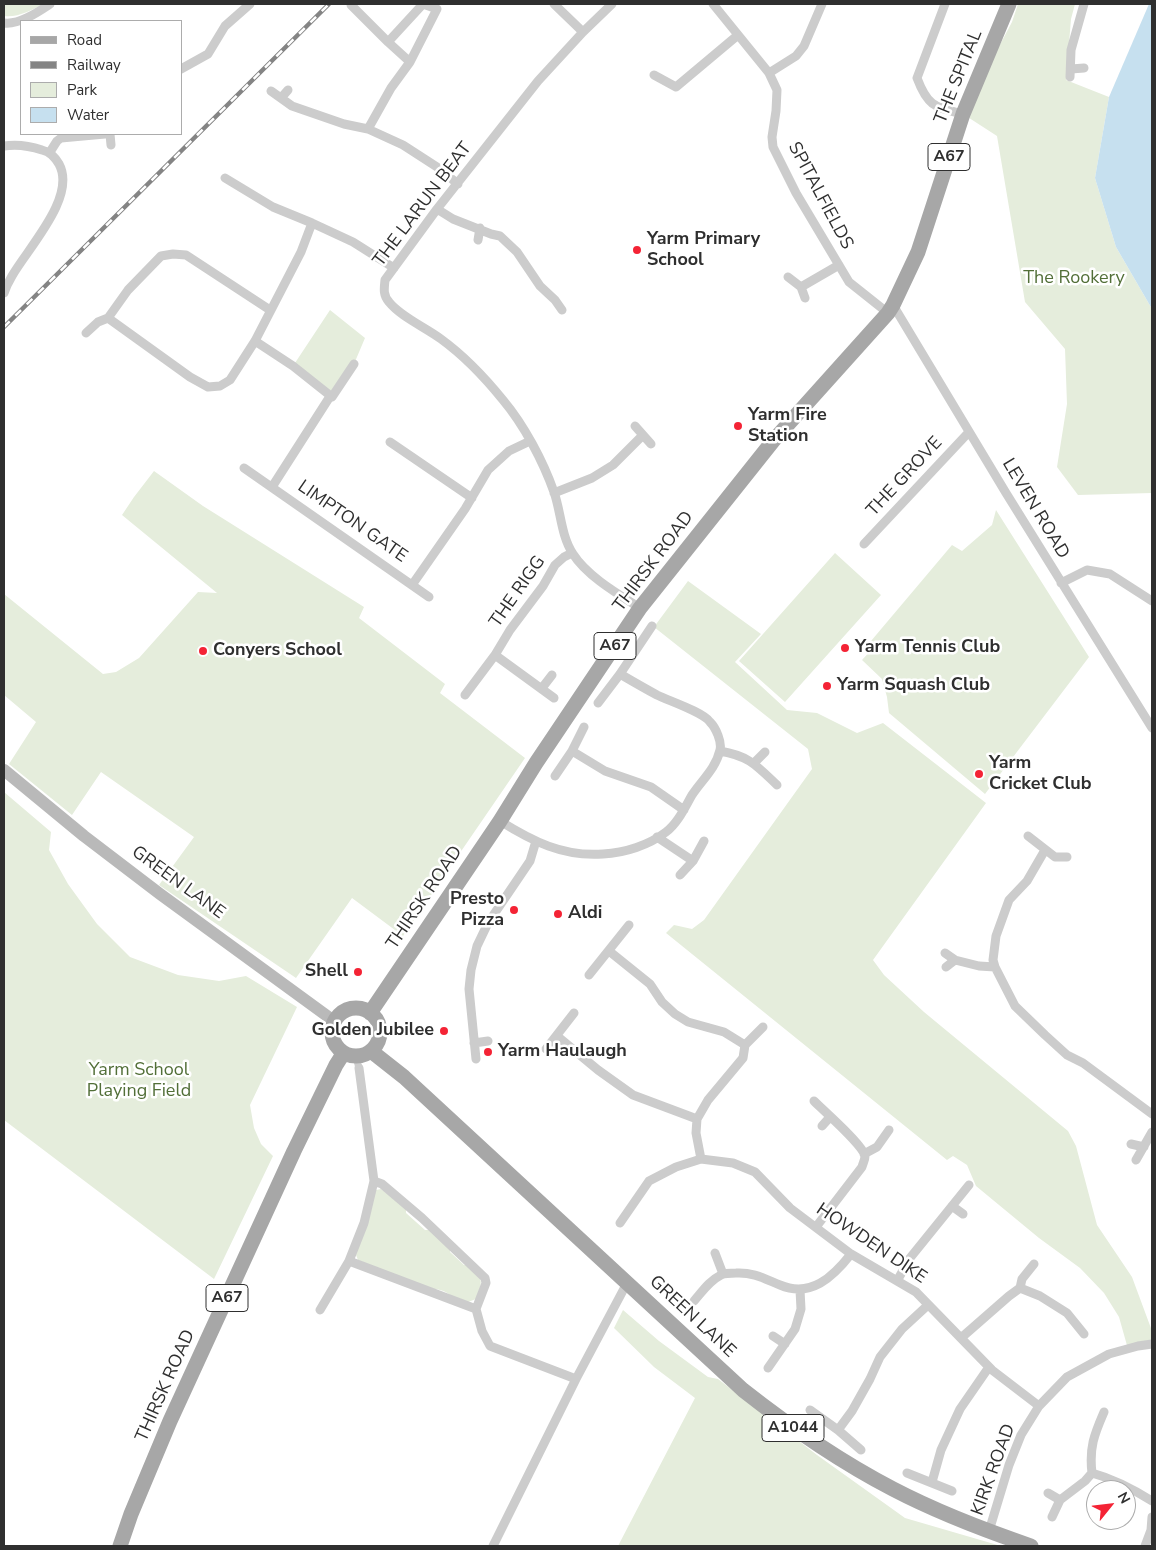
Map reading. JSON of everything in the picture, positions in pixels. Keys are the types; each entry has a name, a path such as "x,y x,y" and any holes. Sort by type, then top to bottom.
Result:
{"main road":[{"name":"THE SPITAL","path":"891,309 918,252 963,114 1008,4"},
{"name":"THIRSK ROAD","path":"370,1013 500,821 536,763 640,608 773,441 891,309"},
{"name":"GREEN LANE","path":"4,770 84,836 160,894 334,1021"},
{"path":"348,1009 363,1009 376,1019 380,1027 380,1036 377,1044 372,1051 353,1059 336,1047 332,1039 331,1030 334,1021 348,1009"},
{"name":"GREEN LANE","path":"372,1051 404,1077 743,1390 780,1419 823,1448 895,1490 989,1531 1031,1546"},
{"name":"THIRSK ROAD","path":"120,1546 131,1514 170,1421 294,1151 336,1065 353,1059"}],"street":[{"path":"24,20 50,4"},
{"path":"182,68 208,54 225,26 250,4"},
{"path":"368,129 391,88 410,62 437,9 423,4 388,42"},
{"path":"554,4 583,32"},
{"name":"THE LARUN BEAT","path":"612,4 583,32 538,81 437,209 385,280 384,294 396,310 442,340 475,369 504,400 543,465 554,493 572,553 583,567 640,608"},
{"name":"SPITALFIELDS","path":"713,4 770,73 777,90 772,137 773,147 796,193 850,282 891,309"},
{"path":"770,73 796,56 804,46 822,4"},
{"path":"944,4 917,78 928,100 940,109 963,114"},
{"path":"1084,4 1071,50 1071,73 1084,68"},
{"path":"351,5 410,62"},
{"path":"4,22 20,21"},
{"path":"654,75 676,87 738,35"},
{"path":"281,98 288,90"},
{"path":"271,91 292,106 344,124 368,129 403,145 437,167 458,184"},
{"path":"50,152 61,138 94,135"},
{"path":"110,135 111,145"},
{"path":"4,146 30,146 50,152 61,168 64,179 61,195 50,218 29,253 12,275 4,293"},
{"path":"226,178 273,207 354,242 394,268"},
{"path":"437,209 452,219 500,236 517,252 540,286 555,300 562,310"},
{"path":"108,318 190,377 208,387 220,386 230,380 255,341 301,252 312,223"},
{"path":"478,240 480,228"},
{"path":"86,333 98,322 108,318 128,290 161,256 173,254 186,255 270,310"},
{"path":"801,287 839,265"},
{"path":"4,269 12,275"},
{"path":"788,277 801,287 805,298"},
{"path":"547,306 555,300"},
{"name":"LEVEN ROAD","path":"891,309 1152,728"},
{"path":"255,341 293,366 332,397"},
{"name":"LIMPTON GATE","path":"272,486 329,398 332,397 354,364"},
{"path":"635,426 651,444"},
{"name":"THE GROVE","path":"864,544 969,432"},
{"path":"554,493 592,478 613,465 643,435"},
{"name":"LIMPTON GATE","path":"412,585 465,509 488,470 509,451 530,441"},
{"path":"390,442 472,498"},
{"name":"LIMPTON GATE","path":"244,468 429,597"},
{"name":"THE RIGG","path":"465,695 495,655 555,565 572,553"},
{"path":"1061,583 1087,570 1110,574 1151,602"},
{"path":"598,703 652,626"},
{"name":"THE RIGG","path":"495,655 554,698"},
{"path":"500,821 536,841 572,853 603,854 636,847 668,831 710,773 720,751 716,730 709,720 657,695 620,674"},
{"path":"542,688 552,675"},
{"path":"555,776 572,751 584,727"},
{"path":"572,751 605,771 651,787 684,810"},
{"path":"720,751 736,754 754,763 777,785"},
{"path":"754,763 765,752"},
{"path":"1028,836 1055,857 1067,857"},
{"path":"657,838 693,861"},
{"path":"476,1059 469,989 471,970 477,946 488,923 530,861 536,841"},
{"path":"680,875 693,861 704,841"},
{"path":"1045,850 1027,881 1009,900 996,936 993,960 995,967 1015,1006 1045,1035 1067,1055 1083,1063 1152,1114"},
{"path":"589,975 629,925"},
{"path":"609,951 650,984 662,1002 675,1014 688,1022 724,1032 745,1045"},
{"path":"945,953 955,960 979,966 995,967"},
{"path":"946,967 955,960"},
{"path":"546,1049 574,1013"},
{"path":"701,1159 696,1133 697,1119 708,1100 743,1058 745,1045 763,1027"},
{"path":"557,1036 598,1070 633,1095 697,1119"},
{"path":"474,1043 488,1042"},
{"path":"320,1310 349,1261 364,1223 374,1181 353,1059"},
{"path":"814,1101 864,1154 865,1160 862,1167 816,1228"},
{"path":"822,1126 830,1117"},
{"path":"864,1154 877,1147 889,1130"},
{"path":"1136,1160 1152,1132"},
{"path":"1130,1144 1144,1147"},
{"name":"HOWDEN DIKE","path":"617,1208 623,1219 649,1181 676,1166 701,1159 733,1163 755,1172 790,1208 816,1228 851,1254 916,1292 989,1367 1039,1406"},
{"path":"374,1181 382,1184 389,1190 482,1274 486,1283 476,1309 482,1331 490,1346 576,1379"},
{"path":"897,1281 910,1258 969,1186"},
{"path":"952,1206 963,1214"},
{"path":"715,1253 723,1274"},
{"path":"694,1302 708,1284 723,1274 745,1273 758,1275 782,1286 800,1290 816,1285 830,1277 851,1254"},
{"path":"349,1261 476,1309"},
{"path":"961,1338 1008,1296 1020,1288 1022,1279 1034,1264"},
{"path":"493,1546 626,1283"},
{"path":"1020,1288 1040,1296 1067,1314 1084,1334"},
{"path":"768,1368 795,1329 801,1309 800,1290"},
{"path":"838,1430 852,1411 880,1357 902,1329 928,1305"},
{"path":"773,1336 784,1344"},
{"name":"KIRK ROAD","path":"989,1531 1021,1435 1039,1406 1067,1377 1109,1354 1152,1344"},
{"path":"932,1482 941,1450 960,1409 989,1367"},
{"path":"810,1410 838,1430 861,1450"},
{"path":"1092,1473 1090,1460 1093,1437 1104,1412"},
{"path":"907,1473 952,1491"},
{"path":"1052,1517 1060,1500 1092,1473"},
{"path":"1092,1473 1126,1486 1152,1501"},
{"path":"1048,1492 1060,1500"},
{"path":"1148,1545 1152,1517"}],"green space":[{"path":"4,4 43,4 24,13 4,16"},
{"name":"The Rookery","path":"1018,4 1075,4 1071,19 1066,80 1109,97 1095,178 1116,247 1152,309 1152,493 1078,495 1057,467 1067,404 1065,349 1025,302 997,136 963,114 1012,22"},
{"path":"330,310 365,338 354,364 332,397 293,366"},
{"name":"Conyers School","path":"154,471 203,506 364,607 359,618 445,684 440,693 525,758 403,936 352,898 296,978 159,885 194,837 101,772 72,815 9,764 36,722 4,695 4,594 103,674 116,672 139,658 198,592 217,593 122,515"},
{"path":"996,510 1089,657 985,794 889,713 882,679 862,660 873,648 871,641 952,545 962,551 992,525"},
{"path":"835,553 881,595 785,702 739,661"},
{"path":"688,581 761,634 735,662 787,710 817,713 857,733 883,723 986,803 873,960 884,975 924,1012 1068,1131 1076,1146 1097,1225 1132,1277 1152,1331 1152,1345 1128,1349 1119,1317 1104,1293 1080,1268 1039,1238 976,1186 967,1165 953,1156 947,1160 666,933 674,925 692,929 704,920 812,769 808,749 654,627"},
{"name":"Yarm School Playing Field","path":"4,792 51,832 49,850 68,884 97,924 130,957 178,975 219,981 246,976 297,1007 250,1105 254,1128 261,1144 273,1156 214,1279 4,1120"},
{"path":"381,1189 406,1208 406,1213 450,1248 450,1252 477,1274 481,1284 476,1299 468,1302 453,1298 443,1291 430,1289 358,1260 356,1255 376,1190"},
{"path":"623,1310 659,1341 708,1377 718,1379 817,1455 905,1518 1001,1546 618,1546 695,1398 654,1367 614,1328"}],"water":[{"path":"1149,4 1152,4 1152,309 1116,247 1095,178 1109,97"}],"railway":[{"path":"4,327 329,4"}],"place":[{"name":"Yarm Primary School","path":"637,250"},
{"name":"Yarm Fire Station","path":"738,426"},
{"name":"Yarm Tennis Club","path":"845,648"},
{"name":"Conyers School","path":"203,651"},
{"name":"Yarm Squash Club","path":"827,686"},
{"name":"Yarm Cricket Club","path":"979,774"},
{"name":"Presto Pizza","path":"514,910"},
{"name":"Aldi","path":"558,914"},
{"name":"Shell","path":"358,972"},
{"name":"Golden Jubilee","path":"444,1031"},
{"name":"Yarm Haulaugh","path":"488,1052"}]}
